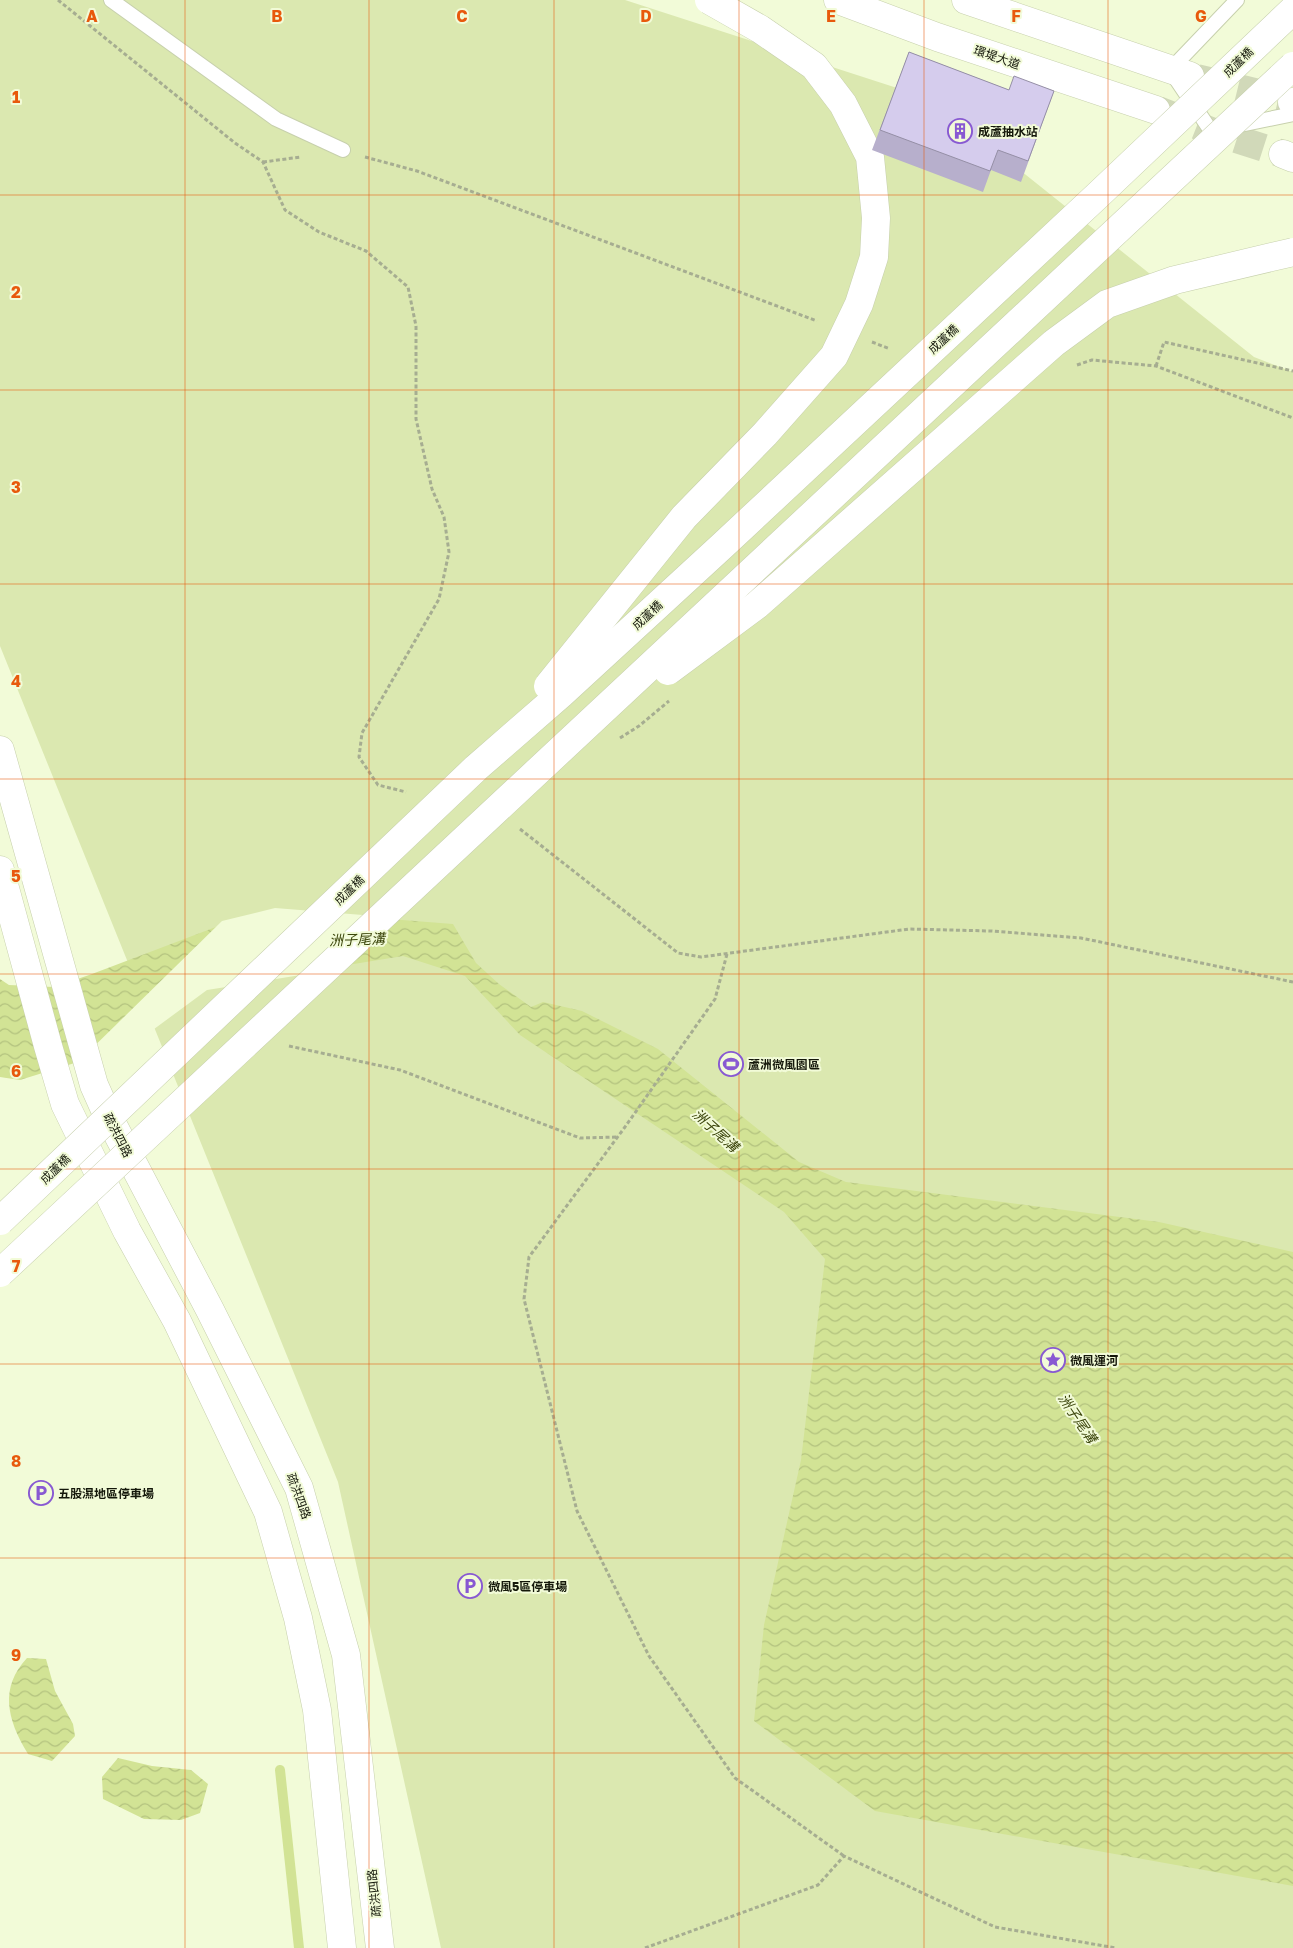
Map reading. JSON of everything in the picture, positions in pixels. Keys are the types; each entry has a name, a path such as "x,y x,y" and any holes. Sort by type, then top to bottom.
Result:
{"main road":[{"path":"476,768 565,667 684,517 765,434 834,356 859,304 874,257 876,218 870,157 843,104 814,66 760,29 709,0"},
{"name":"環堤大道","path":"838,0 937,37 1156,110"},
{"path":"966,0 1180,73"},
{"name":"成蘆橋","path":"0,1221 476,768 561,694 722,546 1098,196 1293,10"},
{"path":"0,1273 946,392 1133,214 1293,66"},
{"path":"446,856 593,726 757,605 1054,344 1107,304 1175,280 1293,252"},
{"name":"疏洪四路","path":"0,750 94,1084 124,1148 210,1310 299,1488 346,1656 380,1948"},
{"path":"0,870 65,1104 127,1231 177,1321 268,1512 298,1618 316,1710 342,1948"}],"lane":[{"path":"111,0 276,119 343,150"},
{"path":"1237,0 1180,73 1212,132 1293,106"}],"path":[{"path":"58,0 227,137 263,162 286,210 319,232 366,251 408,287 416,326 416,419 432,489 444,517 449,552 439,599 362,733 360,757 378,785 416,794"},
{"path":"343,150 417,171 824,324"},
{"path":"870,341 898,352"},
{"path":"1156,366 1164,342 1293,371"},
{"path":"1074,366 1092,360 1156,366 1293,418"},
{"path":"516,826 678,953 701,957 909,929 991,931 1081,938 1293,982"},
{"path":"728,954 715,998 626,1127 529,1257 524,1298 577,1511 649,1656 735,1778 844,1856 994,1927 1116,1948"},
{"path":"288,1046 400,1070 580,1138 618,1137"},
{"path":"645,1948 818,1885 844,1856"}],"shaded area":[{"name":"蘆洲微風園區","path":"0,0 625,0 931,99 1254,357 1293,372 1293,1948 441,1948 338,1482 0,646"}],"water":[{"name":"微風運河","path":"275,910 453,924 476,963 499,984 531,1007 543,1002 582,1011 658,1049 799,1162 846,1182 1159,1222 1293,1252 1293,1886 875,1811 754,1721 764,1625 801,1460 825,1259 784,1212 520,1035 465,976 403,956 206,988 126,1047 20,1080 0,1077 0,979 9,985 54,987 229,922"},
{"path":"27,1658 46,1659 55,1691 73,1724 75,1736 52,1761 28,1754 15,1728 11,1715 9,1703 13,1680 18,1669"},
{"path":"118,1758 152,1766 191,1770 208,1784 200,1813 181,1820 144,1819 103,1799 102,1777"}],"pier":[{"path":"275,908 388,917 332,970 207,990 127,1049 74,1066 222,921"}],"building":[{"name":"成蘆抽水站","path":"909,52 1009,90 1014,76 1054,91 1028,161 998,150 990,171 880,130"}],"waterway":[{"path":"280,1770 299,1948"}],"tunnel":[{"path":"1197,78 1283,99"},
{"path":"1158,110 1211,131 1283,154"}],"place":[{"name":"成蘆抽水站","path":"960,131"},
{"name":"蘆洲微風園區","path":"731,1064"},
{"name":"微風運河","path":"1053,1360"},
{"name":"五股濕地區停車場","path":"41,1493"},
{"name":"微風5區停車場","path":"470,1586"}],"water label":[{"name":"洲子尾溝","path":"357,939"},
{"name":"洲子尾溝","path":"716,1130"},
{"name":"洲子尾溝","path":"1078,1418"}]}
